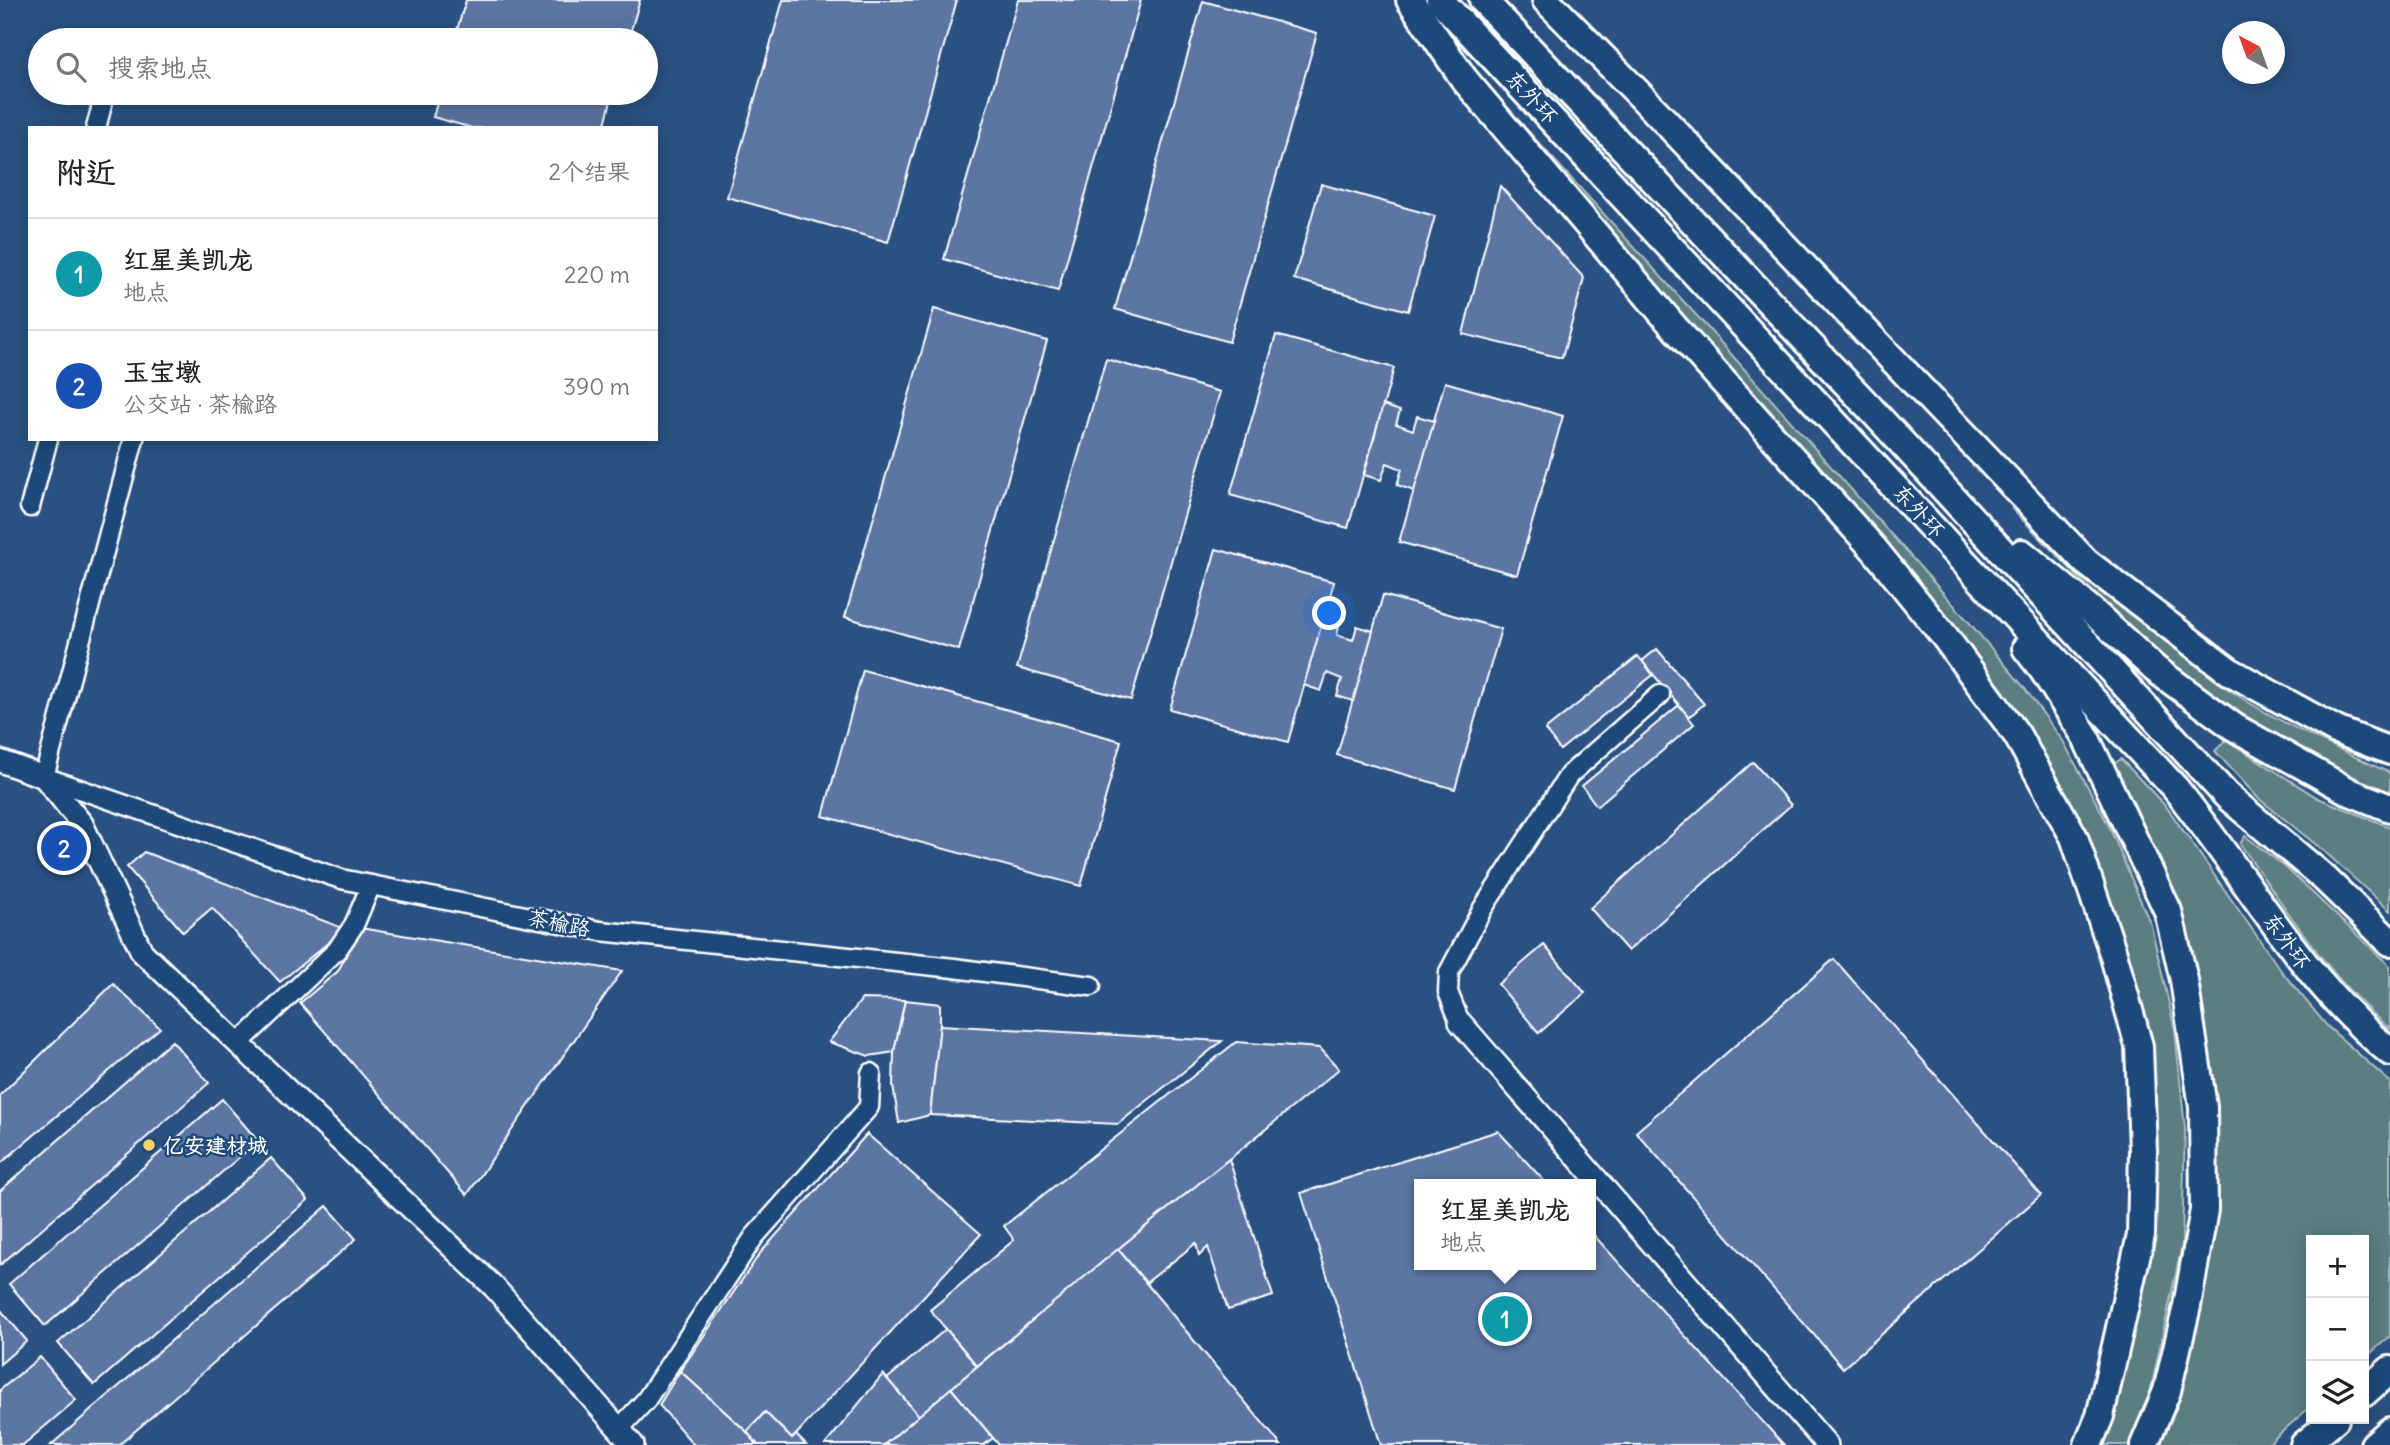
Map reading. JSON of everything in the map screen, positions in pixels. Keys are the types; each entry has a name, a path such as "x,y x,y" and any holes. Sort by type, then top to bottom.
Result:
{"main road":[{"path":"1410,0 1464,79 1675,327 1874,549 1945,636 2017,735 2074,837 2113,953 2139,1046 2143,1151 2141,1236 2100,1416 2088,1445"},
{"name":"东外环","path":"1440,0 2175,788 2225,852 2273,923 2317,981 2356,1024 2383,1046"},
{"path":"1483,0 1947,493 2227,796 2323,877 2390,942"},
{"path":"1546,0 1650,105 2086,562 2229,671 2336,730 2390,751"},
{"path":"1947,493 2091,610 2155,670 2234,727 2350,792 2390,808"},
{"path":"1922,514 2043,670 2084,734 2126,818 2171,922 2184,980 2203,1107 2204,1210 2187,1306 2167,1391 2144,1445"},
{"path":"2369,1389 2390,1370"},
{"path":"2304,1445 2328,1424"},
{"path":"2374,1445 2390,1432"}],"street":[{"path":"97,126 102,105"},
{"path":"30,507 47,441"},
{"path":"133,441 44,777 82,824 142,952 494,1287 633,1445"},
{"path":"1596,1179 1460,1022 1448,992 1449,972 1483,908 1569,775 1660,695"},
{"name":"茶榆路","path":"0,761 341,879 600,931 954,968 1091,986"},
{"path":"238,1044 337,950 354,925 371,885"},
{"path":"619,1429 646,1400 754,1237 869,1107 871,1073"},
{"path":"1596,1179 1826,1445"}],"green space":[{"path":"1496,96 1707,327 2023,686 2063,741 2109,826 2151,925 2175,1030 2185,1129 2182,1245 2149,1398 2130,1445 2100,1445 2127,1363 2153,1202 2133,985 2110,900 2068,797 2014,709 1909,576 1511,123"},
{"path":"2011,508 2031,516 2144,622 2215,680 2278,719 2390,773 2390,792 2352,777 2229,707 2134,634"},
{"path":"2226,740 2318,798 2390,827 2390,911 2324,851 2258,798 2215,751"},
{"path":"2121,759 2168,809 2282,972 2327,1026 2390,1082 2390,1336 2369,1355 2369,1235 2306,1235 2306,1410 2267,1445 2160,1445 2170,1421 2195,1331 2212,1239 2217,1142 2206,1032 2186,936 2158,854 2112,765"},
{"path":"2245,836 2285,867 2390,966 2390,1029 2347,988 2309,942 2240,844"}],"building":[{"path":"466,0 640,0 632,28 458,28"},
{"path":"783,0 957,0 888,242 727,197"},
{"path":"1018,0 1141,0 1058,291 944,259"},
{"path":"1203,1 1317,33 1229,342 1115,309"},
{"path":"436,105 610,105 605,126 465,126 433,117"},
{"path":"1321,184 1435,216 1408,311 1294,279"},
{"path":"1500,186 1584,278 1562,358 1463,334"},
{"path":"934,309 1047,341 959,650 845,617"},
{"path":"1276,335 1394,368 1348,528 1230,495"},
{"path":"1106,359 1220,392 1131,700 1017,668"},
{"path":"1445,382 1563,416 1517,575 1399,542"},
{"path":"1383,405 1400,411 1396,424 1413,430 1417,416 1434,421 1414,491 1397,485 1402,469 1387,463 1381,480 1364,475"},
{"path":"1216,549 1334,582 1288,742 1170,709"},
{"path":"1383,595 1501,629 1455,789 1337,755"},
{"path":"1324,616 1340,621 1337,635 1353,640 1357,626 1373,631 1353,701 1337,696 1342,679 1327,673 1321,691 1304,685"},
{"path":"1657,649 1704,704 1689,717 1642,661"},
{"path":"1638,656 1653,675 1560,750 1545,730"},
{"path":"863,670 1121,741 1081,886 823,816"},
{"path":"1679,705 1694,724 1597,806 1582,786"},
{"path":"1753,762 1791,805 1628,951 1590,908"},
{"path":"144,852 345,929 280,982 212,908 183,932 127,867"},
{"path":"360,928 622,971 467,1195 300,1003 338,971"},
{"path":"1544,945 1585,993 1539,1033 1498,984"},
{"path":"1834,959 2041,1195 1843,1368 1636,1132"},
{"path":"113,984 160,1028 0,1164 0,1095"},
{"path":"862,999 905,1000 894,1052 869,1056 829,1042"},
{"path":"905,1000 940,1004 940,1025 930,1115 899,1123 893,1086 894,1052"},
{"path":"940,1025 1222,1041 1118,1124 930,1115"},
{"path":"172,1041 209,1083 0,1265 0,1191"},
{"path":"1236,1042 1320,1048 1339,1069 977,1366 930,1310 1014,1240 1004,1226"},
{"path":"222,1099 258,1141 45,1326 9,1284"},
{"path":"1498,1131 1542,1179 1414,1179 1414,1270 1596,1270 1596,1238 1784,1445 1381,1445 1301,1193"},
{"path":"867,1134 981,1234 792,1439 765,1412 747,1432 680,1371 761,1252"},
{"path":"271,1158 308,1200 94,1385 58,1343"},
{"path":"1229,1159 1273,1296 1228,1310 1208,1247 1199,1256 1196,1243 1146,1283 1118,1249"},
{"path":"327,1206 356,1239 119,1445 51,1445"},
{"path":"1118,1249 1281,1445 999,1445 951,1388"},
{"path":"0,1309 27,1341 0,1364"},
{"path":"946,1329 977,1366 919,1416 887,1379"},
{"path":"40,1357 76,1400 23,1445 0,1445 0,1390"},
{"path":"680,1371 758,1445 694,1445 659,1405"},
{"path":"883,1374 919,1416 884,1445 825,1445"},
{"path":"951,1388 993,1438 984,1445 884,1445"},
{"path":"765,1412 792,1439 796,1435 806,1445 758,1445 747,1432"}],"place":[{"name":"玉宝墩","path":"64,848"},
{"name":"亿安建材城","path":"149,1145"},
{"name":"红星美凯龙","path":"1505,1319"}]}
